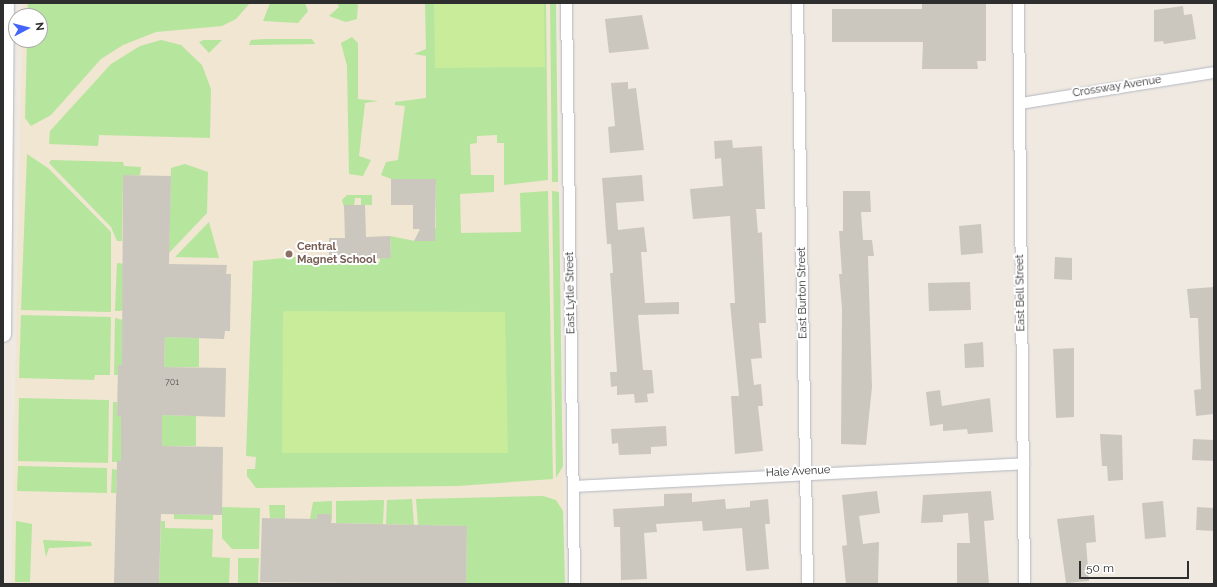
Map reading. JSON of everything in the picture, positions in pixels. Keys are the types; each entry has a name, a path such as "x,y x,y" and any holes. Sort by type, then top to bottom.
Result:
{"street":[{"path":"3,334 3,141 6,3"},
{"name":"East Lytle Street","path":"566,3 574,584"},
{"name":"East Burton Street","path":"797,3 807,584"},
{"name":"East Bell Street","path":"1018,3 1024,584"},
{"name":"Crossway Avenue","path":"1020,103 1214,72"},
{"name":"Hale Avenue","path":"573,486 806,471 1023,463"}],"shaded area":[{"name":"Central Magnet School","path":"23,3 556,3 565,584 11,584 22,48 48,48 48,8 23,8"}],"green space":[{"path":"28,3 250,3 236,19 222,26 156,32 123,45 101,59 51,115 31,126 25,118 27,48 48,48 48,8 28,8"},
{"path":"270,3 305,3 308,11 298,23 263,21"},
{"path":"337,3 358,3 357,19 346,22 329,16 339,7"},
{"path":"425,3 546,3 548,180 504,185 504,143 497,143 497,135 477,136 477,143 470,144 471,175 494,175 494,192 460,194 461,233 521,232 520,193 548,191 553,479 458,486 256,488 247,476 247,469 255,469 256,457 246,456 253,261 293,257 326,259 326,264 380,262 380,258 391,257 390,236 415,241 436,228 436,179 391,179 381,175 386,162 398,160 405,106 395,105 395,102 426,98 426,56 414,54 426,49"},
{"path":"434,3 544,3 545,67 435,68"},
{"path":"550,3 556,3 558,182 552,182"},
{"path":"352,37 358,43 358,99 378,101 365,103 359,156 371,160 363,176 349,174 347,66 341,43"},
{"path":"312,39 315,44 249,45 251,40"},
{"path":"161,40 181,45 202,65 211,89 210,138 99,135 98,146 49,144 50,131 111,64 140,46"},
{"path":"204,40 222,40 209,53 199,42"},
{"path":"27,154 48,168 111,232 111,312 21,310"},
{"path":"51,160 123,162 124,166 141,167 140,175 123,175 122,241 117,241 111,227 49,163"},
{"path":"185,164 208,172 207,213 169,253 171,168"},
{"path":"552,191 559,192 563,466 556,478"},
{"path":"347,195 372,195 372,205 361,205 361,198 355,198 354,205 344,207 342,200"},
{"path":"209,222 219,258 175,257"},
{"path":"117,263 125,264 124,310 120,311 115,311"},
{"path":"283,311 505,312 508,453 282,453"},
{"path":"21,315 111,317 110,375 95,375 94,380 19,378"},
{"path":"115,318 123,320 122,365 118,365 118,375 114,375"},
{"path":"165,337 199,338 199,367 164,367"},
{"path":"19,398 109,400 108,463 18,461"},
{"path":"113,402 117,402 117,415 121,416 121,461 117,462 112,462"},
{"path":"162,415 196,416 196,446 162,446"},
{"path":"18,466 107,468 107,493 17,491"},
{"path":"112,469 117,470 116,493 111,493"},
{"path":"543,496 556,500 563,511 565,584 466,584 467,526 418,525 416,499"},
{"path":"412,499 414,525 386,524 387,500"},
{"path":"384,500 383,524 336,523 336,501"},
{"path":"332,501 332,523 330,514 317,514 317,519 310,519 313,502"},
{"path":"269,505 285,505 285,519 270,518"},
{"path":"222,507 260,508 259,549 232,549 222,538"},
{"path":"174,514 213,515 213,520 174,519"},
{"path":"16,521 32,524 30,582 15,582"},
{"path":"161,521 165,521 165,528 213,529 212,557 230,558 229,584 159,584"},
{"path":"43,540 91,542 92,546 49,548 46,557"},
{"path":"238,558 259,558 258,583 238,583"}],"building":[{"path":"922,3 986,3 986,61 977,61 978,69 922,69 923,42 832,42 832,9 922,9"},
{"path":"1183,6 1184,15 1192,14 1196,39 1164,44 1163,41 1154,42 1154,10"},
{"path":"642,15 649,49 609,53 605,19"},
{"path":"628,82 628,89 636,88 644,150 610,153 608,127 615,126 611,83"},
{"path":"732,140 733,148 762,146 765,209 756,209 758,233 762,232 766,323 759,323 762,358 751,359 754,385 761,384 763,406 758,406 763,451 735,454 731,396 739,396 730,303 735,303 730,216 693,219 690,189 723,186 721,158 715,159 714,141"},
{"path":"123,175 171,176 169,264 227,265 226,274 231,274 230,331 225,331 224,339 165,337 164,367 226,368 225,417 162,415 162,446 223,447 222,515 161,514 159,584 114,584 117,461 121,461 121,416 117,416 118,365 122,365"},
{"path":"642,175 644,201 616,203 618,230 644,227 647,252 641,252 645,303 679,302 679,314 638,315 643,370 652,370 654,393 647,394 648,402 635,403 634,394 617,395 617,386 611,387 610,372 617,372 610,273 613,273 611,244 607,244 602,178"},
{"path":"391,179 436,179 435,241 414,241 420,229 413,229 413,205 391,205"},
{"path":"843,191 870,191 871,212 861,212 863,240 872,240 874,256 868,256 872,387 866,445 841,444 842,309 839,274 842,274 839,231 843,231"},
{"path":"344,205 365,205 366,237 390,236 391,258 329,260 329,238 345,238"},
{"path":"981,224 983,253 961,255 959,226"},
{"path":"1055,257 1072,258 1072,280 1054,279"},
{"path":"970,282 971,310 929,311 928,283"},
{"path":"1214,287 1214,414 1196,416 1194,390 1201,389 1198,318 1190,318 1187,289"},
{"path":"983,342 984,367 965,368 964,344"},
{"path":"1074,348 1074,417 1056,418 1053,349"},
{"path":"940,390 942,406 990,398 993,432 968,434 967,429 943,431 943,424 930,426 926,392"},
{"path":"666,426 667,446 651,447 651,454 619,455 618,443 612,444 611,429"},
{"path":"1100,434 1122,435 1123,480 1108,481 1107,466 1102,466"},
{"path":"1193,439 1214,440 1214,461 1192,460"},
{"path":"877,491 880,513 859,516 863,544 879,542 878,584 846,584 842,546 847,545 842,495"},
{"path":"991,491 994,520 984,521 989,584 957,584 957,543 970,543 968,513 943,515 943,522 921,523 923,495"},
{"path":"692,493 692,502 725,499 726,509 750,507 750,501 768,499 770,524 765,524 769,569 746,571 742,528 703,531 702,521 656,524 657,532 644,533 647,579 621,580 620,527 614,527 613,509 664,506 664,494"},
{"path":"1163,501 1166,537 1145,539 1142,503"},
{"path":"1197,507 1214,508 1214,531 1196,530"},
{"path":"317,514 331,514 331,523 467,526 466,584 260,582 262,518 317,519"},
{"path":"1094,515 1096,542 1086,543 1089,581 1066,583 1057,519"}],"place":[{"name":"Central Magnet School","path":"289,254"}]}
